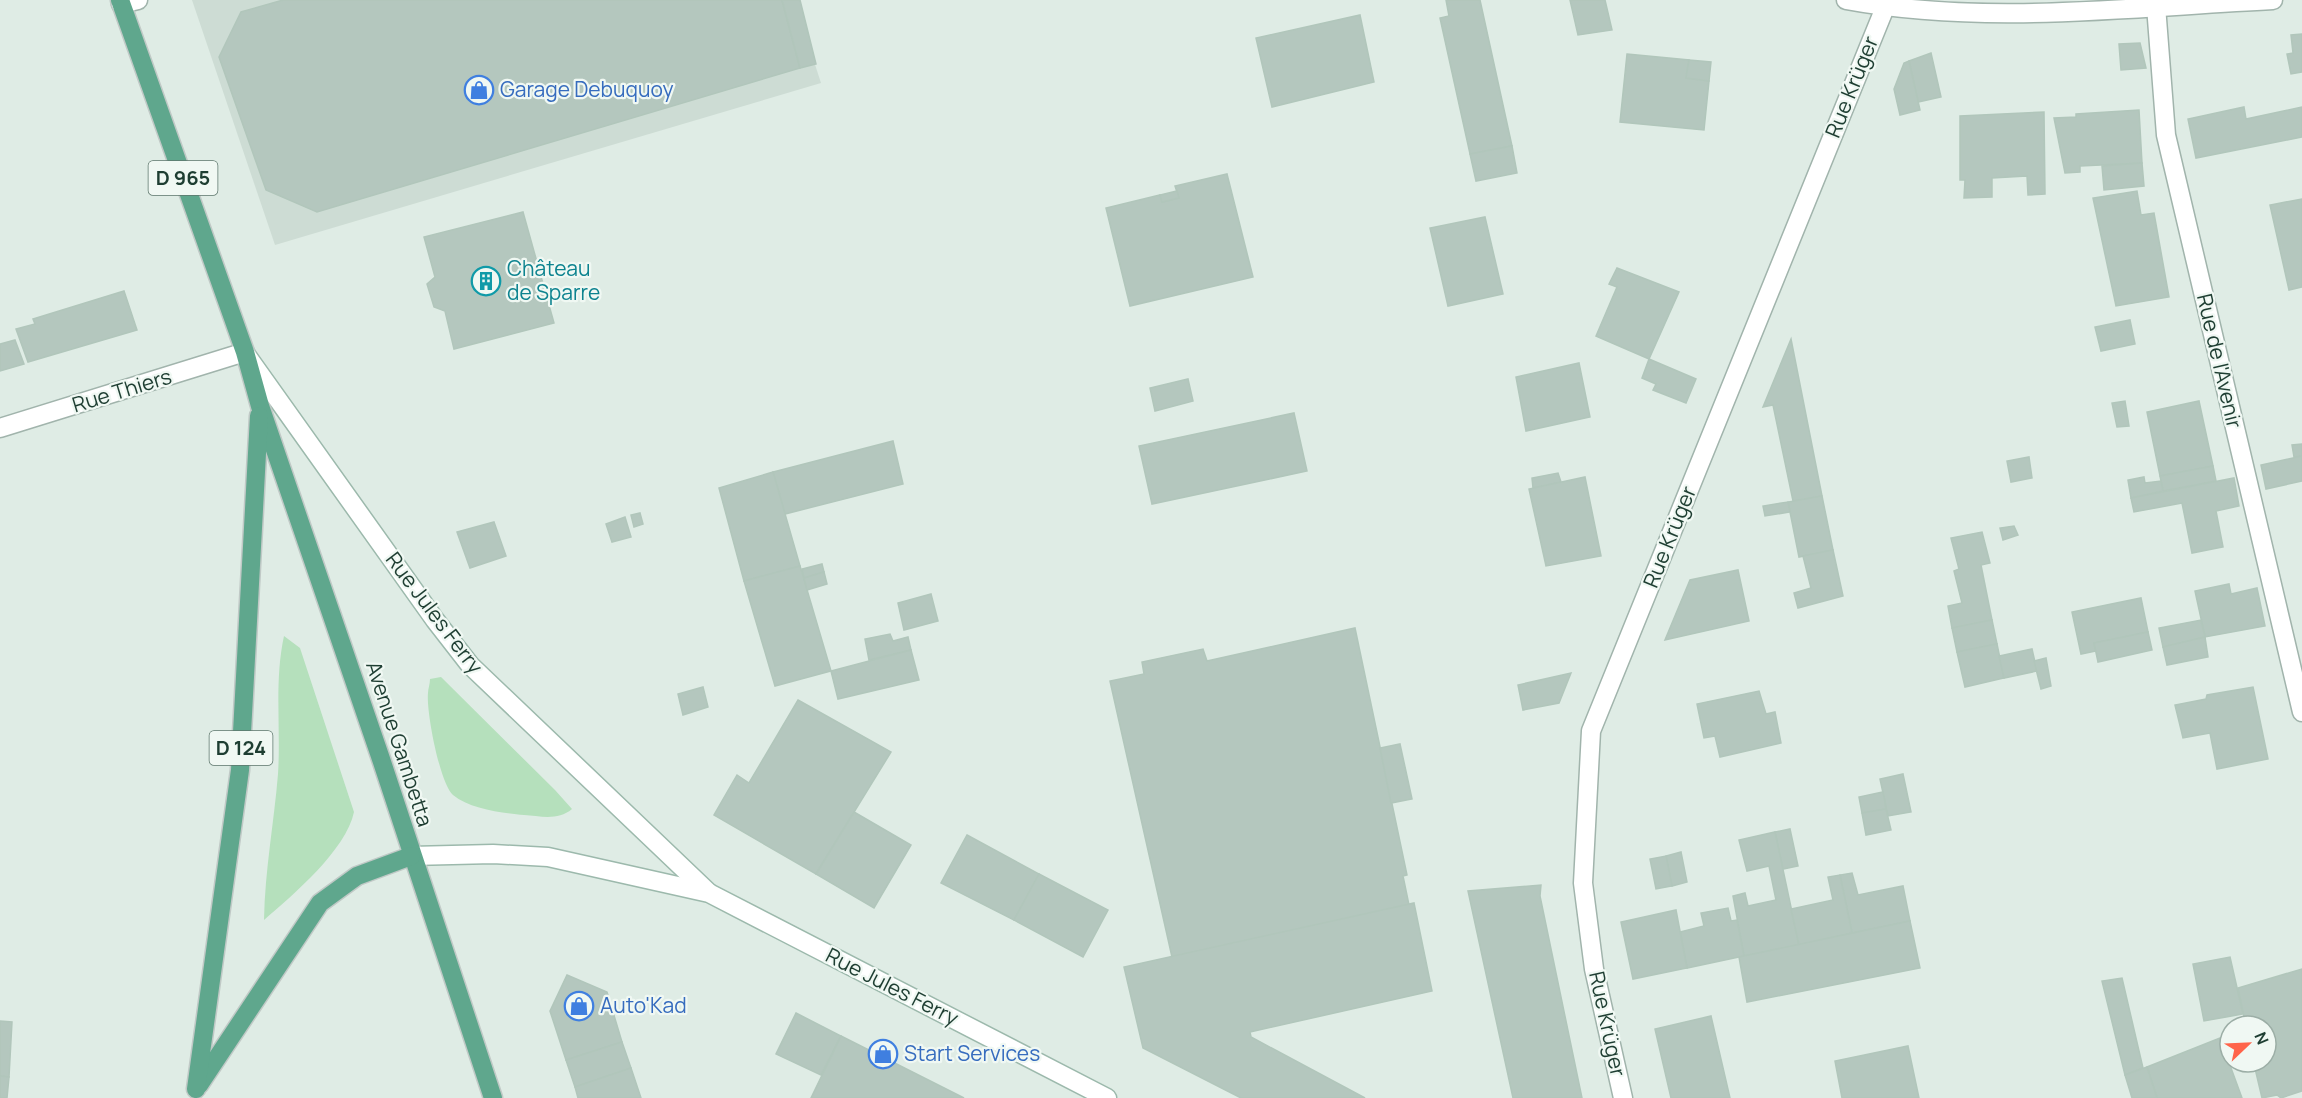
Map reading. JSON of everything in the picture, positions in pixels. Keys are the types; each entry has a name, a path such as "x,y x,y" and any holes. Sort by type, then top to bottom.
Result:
{"main road":[{"name":"Avenue Gambetta","path":"126,1 493,1098"},
{"name":"Avenue Gambetta","path":"194,1093 240,770 260,405"},
{"name":"D 124","path":"194,1093 320,903 357,876 411,856"}],"street":[{"path":"1846,0 2016,15 2273,0"},
{"name":"Rue Krüger","path":"1623,1098 1594,969 1583,883 1591,731 1886,4"},
{"name":"Rue de l'Avenir","path":"2156,6 2166,135 2302,712"},
{"name":"Rue Thiers","path":"0,428 245,352"},
{"name":"Rue Jules Ferry","path":"245,352 435,620 470,665 709,893"},
{"name":"Rue Jules Ferry","path":"411,856 493,854 548,857 709,893 1107,1098"}],"shaded area":[{"name":"Garage Debuquoy","path":"192,0 794,0 821,83 275,245"}],"green space":[{"path":"284,636 300,648 354,812 349,827 330,856 303,885 264,920 278,774 278,688"},
{"path":"441,677 572,809 555,816 515,814 477,807 453,795 443,777 429,715 430,679"}],"building":[{"name":"Garage Debuquoy","path":"283,0 782,0 800,68 317,212 266,190 219,57 241,12"},
{"path":"782,0 800,0 816,64 800,68"},
{"path":"1446,0 1480,0 1512,146 1470,154 1440,18 1449,16"},
{"path":"1570,0 1605,0 1612,30 1578,35"},
{"path":"1360,15 1374,82 1272,107 1256,38"},
{"path":"2302,34 2302,72 2291,74 2287,54 2293,53 2291,35"},
{"path":"2140,43 2146,68 2121,70 2119,44"},
{"path":"1931,53 1941,97 1918,102 1909,61"},
{"path":"1627,54 1689,60 1686,78 1709,81 1704,130 1620,122"},
{"path":"1689,60 1711,62 1709,81 1686,78"},
{"path":"1909,61 1920,110 1900,115 1894,89 1904,63"},
{"path":"2244,107 2246,119 2302,107 2302,137 2196,158 2188,119"},
{"path":"2139,110 2142,163 2080,166 2080,172 2065,173 2054,118 2076,117 2076,114"},
{"path":"2044,112 2045,194 2028,195 2027,176 1992,178 1992,197 1964,198 1965,180 1960,180 1960,116"},
{"path":"1512,146 1517,173 1476,181 1470,154"},
{"path":"2142,163 2144,186 2104,190 2102,166"},
{"path":"1227,174 1253,277 1130,306 1106,208 1160,195 1162,202 1179,198 1175,186"},
{"path":"1177,191 1179,198 1162,202 1160,195"},
{"path":"2137,191 2141,215 2154,213 2169,297 2116,306 2093,198"},
{"path":"2302,199 2302,287 2289,290 2270,205"},
{"name":"Château de Sparre","path":"523,212 554,323 454,349 445,311 434,307 427,284 435,277 424,237"},
{"path":"1485,217 1503,294 1448,306 1430,228"},
{"path":"1617,268 1679,292 1649,359 1596,336 1617,287 1609,284"},
{"path":"124,291 137,330 28,362 16,329 35,324 33,319"},
{"path":"2130,320 2135,344 2101,351 2095,327"},
{"path":"1791,339 1822,496 1793,501 1773,405 1763,407"},
{"path":"15,340 24,364 0,371 0,344"},
{"path":"1649,359 1696,379 1686,403 1653,390 1656,384 1642,378"},
{"path":"1579,363 1590,417 1526,431 1516,377"},
{"path":"1188,379 1193,401 1155,411 1150,388"},
{"path":"2125,401 2129,426 2117,427 2112,403"},
{"path":"2199,401 2213,466 2160,476 2147,412"},
{"path":"1294,413 1307,471 1152,504 1139,446"},
{"path":"893,441 903,484 785,514 773,472"},
{"path":"2302,444 2302,456 2294,457 2292,445"},
{"path":"2302,456 2302,481 2266,489 2261,465"},
{"path":"2029,457 2032,478 2011,482 2007,461"},
{"path":"2213,466 2216,481 2163,491 2160,476"},
{"path":"773,472 800,566 744,581 719,488"},
{"path":"1558,473 1561,482 1533,488 1532,478"},
{"path":"1585,477 1601,556 1546,566 1529,489"},
{"path":"2144,477 2145,483 2161,481 2163,491 2131,498 2128,480"},
{"path":"2234,478 2239,506 2216,511 2223,547 2192,553 2182,503 2134,512 2131,498"},
{"path":"1822,496 1833,550 1799,557 1788,502"},
{"path":"1788,502 1790,512 1765,516 1763,506"},
{"path":"640,513 643,524 634,527 631,515"},
{"path":"625,517 631,537 612,542 606,524"},
{"path":"494,522 506,556 470,568 457,532"},
{"path":"2014,526 2018,535 2003,540 2000,528"},
{"path":"1982,532 1990,563 1981,565 1992,620 1952,628 1948,606 1962,603 1954,571 1959,569 1951,538"},
{"path":"1833,550 1843,596 1798,608 1794,593 1811,588 1803,556"},
{"path":"822,564 824,572 804,578 802,569"},
{"path":"800,566 831,671 775,686 744,581"},
{"path":"1738,570 1749,621 1665,640 1690,580"},
{"path":"824,572 827,584 807,590 804,578"},
{"path":"2229,584 2231,594 2257,588 2265,626 2205,637 2195,591"},
{"path":"931,594 938,621 904,630 898,603"},
{"path":"2141,598 2148,632 2094,643 2096,651 2081,654 2072,612"},
{"path":"1992,620 1997,644 1957,652 1952,628"},
{"path":"2201,620 2205,637 2163,647 2159,628"},
{"path":"1355,628 1407,875 1403,876 1409,905 1172,957 1110,681 1144,674 1142,662 1203,649 1207,661"},
{"path":"2148,632 2152,650 2098,662 2094,643"},
{"path":"890,634 893,641 908,637 911,650 869,660 865,639"},
{"path":"2205,637 2208,657 2167,665 2163,647"},
{"path":"1997,644 2004,678 1965,687 1957,652"},
{"path":"2032,649 2037,671 2004,678 1999,656"},
{"path":"911,650 919,680 838,699 831,671"},
{"path":"2046,658 2051,686 2041,689 2034,661"},
{"path":"1571,673 1559,703 1523,710 1518,685"},
{"path":"703,687 708,707 683,715 678,694"},
{"path":"2253,687 2268,759 2217,769 2210,733 2183,738 2175,705 2206,699 2207,695"},
{"path":"1759,691 1766,714 1775,712 1781,743 1720,757 1715,736 1704,738 1697,704"},
{"path":"798,700 891,752 816,874 714,815 737,775 749,783"},
{"path":"1400,744 1412,799 1391,803 1380,748"},
{"path":"1903,774 1911,812 1888,816 1880,779"},
{"path":"1883,792 1886,809 1862,813 1859,797"},
{"path":"1886,809 1891,830 1866,835 1862,813"},
{"path":"854,812 911,845 874,908 816,874"},
{"path":"1790,829 1798,866 1783,869 1775,832"},
{"path":"1775,832 1799,945 1744,956 1733,896 1745,893 1748,906 1776,900 1769,866 1747,871 1739,840"},
{"path":"967,835 1039,874 1014,920 941,883"},
{"path":"1681,852 1687,882 1672,886 1666,856"},
{"path":"1666,856 1672,886 1656,889 1650,859"},
{"path":"1852,873 1858,895 1903,886 1910,921 1852,933 1840,875"},
{"path":"1039,874 1108,910 1083,957 1014,920"},
{"path":"1840,875 1852,933 1799,945 1791,909 1833,900 1828,877"},
{"path":"1541,885 1540,896 1582,1098 1513,1098 1468,891"},
{"path":"1414,903 1432,991 1250,1032 1251,1037 1365,1098 1241,1098 1143,1048 1124,967"},
{"path":"1728,908 1731,921 1737,920 1744,956 1687,968 1680,932 1704,926 1701,913"},
{"path":"1676,910 1687,968 1633,979 1621,922"},
{"path":"1910,921 1920,968 1747,1002 1739,957"},
{"path":"2230,957 2243,1014 2218,1014 2218,1018 2204,1021 2193,964"},
{"path":"2302,969 2302,1091 2281,1098 2277,1095 2262,1098 2256,1074 2278,1074 2278,1014 2243,1014 2238,988"},
{"path":"567,975 607,992 622,1042 566,1060 550,1011"},
{"path":"2122,978 2143,1068 2125,1075 2102,981"},
{"path":"796,1013 841,1036 821,1075 776,1054"},
{"path":"1711,1016 1730,1098 1671,1098 1655,1029"},
{"path":"0,1021 12,1022 9,1077 0,1076"},
{"path":"841,1036 964,1098 811,1098"},
{"path":"2218,1039 2218,1074 2233,1074 2242,1098 2157,1098 2147,1067"},
{"path":"622,1042 631,1068 575,1087 566,1060"},
{"path":"1908,1046 1919,1098 1842,1098 1835,1061"},
{"path":"2147,1067 2157,1098 2132,1098 2125,1075"},
{"path":"631,1068 641,1098 578,1098 575,1087"},
{"path":"0,1076 9,1077 7,1098 0,1098"}],"place":[{"name":"Garage Debuquoy","path":"479,90"},
{"name":"Château de Sparre","path":"486,281"},
{"name":"Auto'Kad","path":"579,1006"},
{"name":"Start Services","path":"883,1054"}]}
